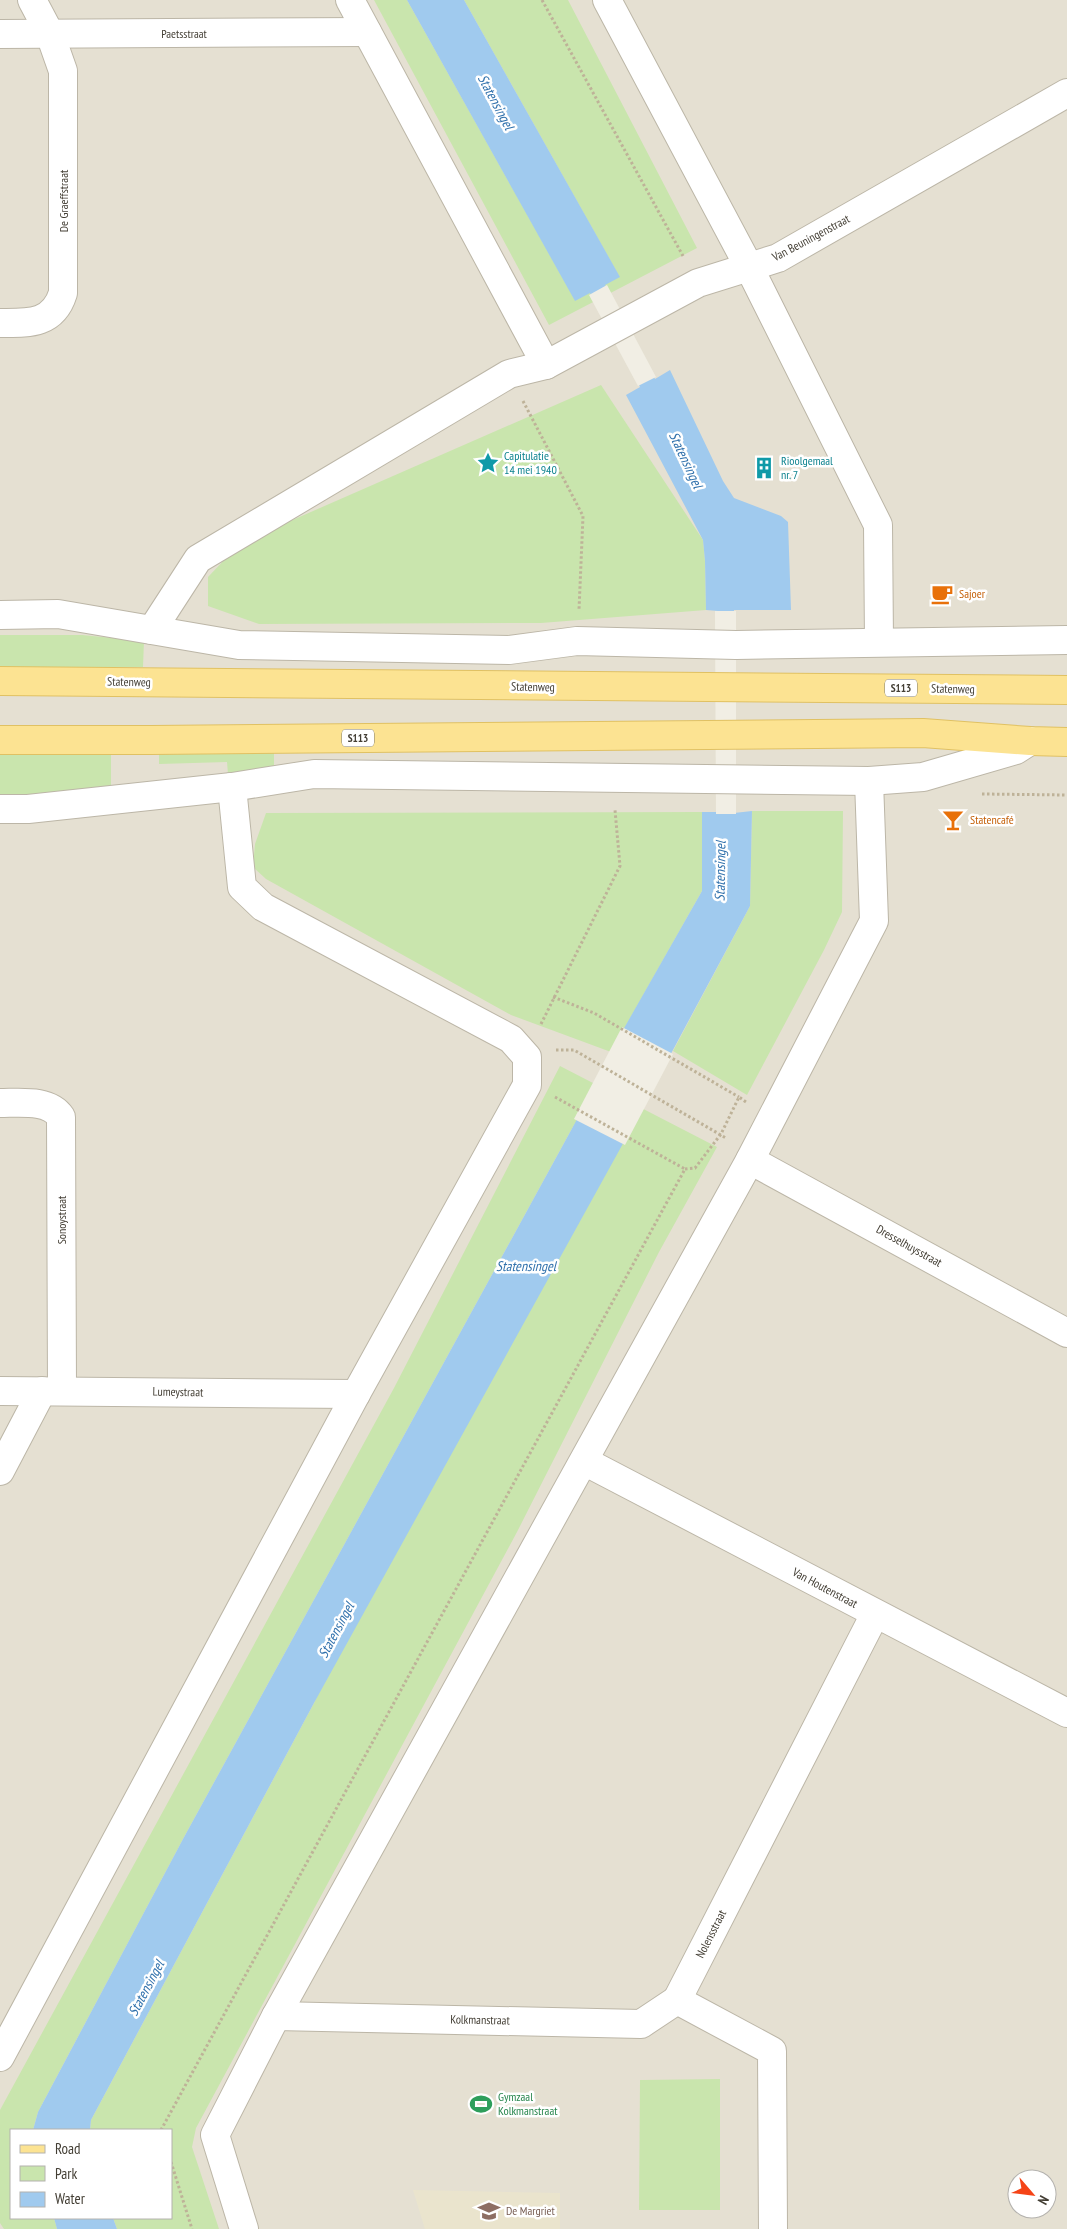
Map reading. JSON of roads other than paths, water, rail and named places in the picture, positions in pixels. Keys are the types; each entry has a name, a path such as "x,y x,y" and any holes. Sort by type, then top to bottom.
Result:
{"main road":[{"name":"Statenweg","path":"0,681 726,689 1067,690"},
{"name":"S113","path":"0,740 924,733 1030,742 1067,742"}],"street":[{"name":"De Graeffstraat","path":"0,322 32,322 43,319 54,311 63,293 63,71 50,34 32,0"},
{"path":"152,630 198,559 508,374 546,365 350,0"},
{"path":"607,0 648,73 749,267 878,525 878,642"},
{"name":"Paetsstraat","path":"0,34 367,32"},
{"name":"Van Beuningenstraat","path":"546,365 698,283 778,258 1067,93"},
{"path":"0,615 58,614 239,645 509,650 577,641 725,644 1067,640"},
{"path":"0,809 28,809 232,787 314,774 869,781 923,776 1016,750 1030,742"},
{"path":"244,2229 215,2135 276,2016 750,1160 874,921 869,781"},
{"path":"0,2057 356,1394 527,1084 527,1057 510,1039 264,907 242,887 232,787"},
{"name":"Sonoystraat","path":"0,1103 47,1105 57,1110 61,1117 52,1391"},
{"name":"Dresselhuysstraat","path":"750,1160 1067,1333"},
{"name":"Lumeystraat","path":"0,1391 356,1394"},
{"path":"0,1471 52,1391"},
{"name":"Van Houtenstraat","path":"584,1461 1067,1713"},
{"name":"Nolensstraat","path":"677,2000 875,1614"},
{"path":"677,2000 772,2050 773,2229"},
{"name":"Kolkmanstraat","path":"276,2016 641,2024 677,2000"}],"water":[{"name":"Statensingel","path":"407,0 464,0 620,277 605,285 655,379 670,370 723,481 734,498 781,516 788,522 791,610 734,610 734,813 752,811 750,906 620,1149 314,1703 91,2120 90,2129 33,2129 38,2112 183,1839 575,1123 623,1030 702,891 702,812 717,812 718,611 706,610 703,540 626,395 640,387 590,293 575,301"},
{"path":"54,2219 113,2219 117,2229 57,2229"}],"place":[{"name":"Capitulatie 14 mei 1940","path":"488,463"},
{"name":"Rioolgemaal nr. 7","path":"764,468"},
{"name":"Sajoer","path":"942,594"},
{"name":"Statencafé","path":"953,820"},
{"name":"Gymzaal Kolkmanstraat","path":"481,2104"},
{"name":"De Margriet","path":"489,2211"}]}
